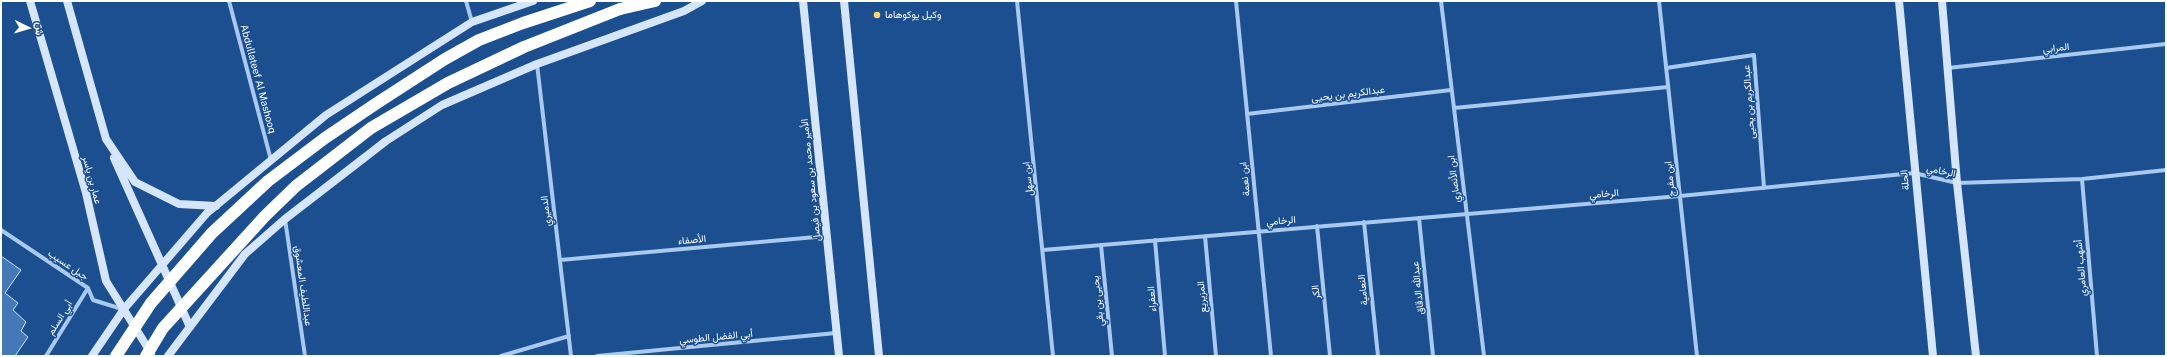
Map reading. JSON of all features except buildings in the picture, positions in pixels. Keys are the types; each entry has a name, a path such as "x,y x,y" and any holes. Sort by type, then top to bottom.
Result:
{"highway":[{"path":"116,356 156,297 212,233 268,181 332,134 445,59 472,44 522,23 590,1"},
{"path":"146,356 163,328 265,216 296,186 371,128 448,84 524,46 620,9 655,1"}],"main road":[{"name":"عمار بن ياسر","path":"30,1 86,193 106,281 152,356"},
{"path":"67,1 106,139 190,327"},
{"path":"92,356 124,309 207,213 326,116 472,22 533,1"},
{"path":"168,356 246,254 286,219 386,141 442,105 537,64 684,11 702,1"},
{"name":"الأمير محمد بن سعود بن فيصل","path":"802,1 839,356"},
{"path":"844,1 879,356"},
{"name":"الحلة","path":"1899,1 1914,173 1933,356"},
{"path":"1942,1 1957,182 1976,356"},
{"path":"106,139 135,182 179,204 216,206"}],"street":[{"name":"Abdullateef Al Mashooq","path":"229,1 271,161"},
{"path":"466,1 472,22"},
{"name":"ابن سهل","path":"1017,1 1053,356"},
{"name":"ابن نعمة","path":"1236,1 1271,356"},
{"name":"ابن الأنصاري","path":"1441,1 1484,356"},
{"name":"ابن مفرج","path":"1659,1 1697,356"},
{"name":"المرابي","path":"1948,68 2166,44"},
{"name":"عبدالكريم بن يحيى","path":"1666,68 1754,55 1764,188"},
{"name":"الدميري","path":"537,64 571,356"},
{"path":"1454,108 1668,87"},
{"name":"عبدالكريم بن يحيى","path":"1247,114 1451,90"},
{"name":"الرخامي","path":"1043,250 1680,196 1914,173 1957,182 2082,179 2166,170"},
{"name":"أشهب العامري","path":"2082,179 2097,356"},
{"name":"عبدالله الدقاق","path":"1419,218 1433,356"},
{"name":"عبداللطيف المعشوق","path":"286,219 305,356"},
{"name":"النعامية","path":"1364,222 1378,356"},
{"name":"الكر","path":"1318,226 1330,356"},
{"name":"جبل عسيب","path":"1,230 88,288 93,300 124,309"},
{"name":"الأصفاء","path":"560,260 827,236"},
{"name":"المزيريع","path":"1205,236 1216,356"},
{"name":"العفراء","path":"1155,240 1165,356"},
{"name":"يحيى بن بقي","path":"1101,245 1112,356"},
{"name":"أبي السلم","path":"46,356 88,288"},
{"name":"أبي الفضل الطوسي","path":"597,356 836,333"},
{"path":"501,356 569,336"}],"place":[{"name":"وكيل يوكوهاما","path":"877,15"}]}
